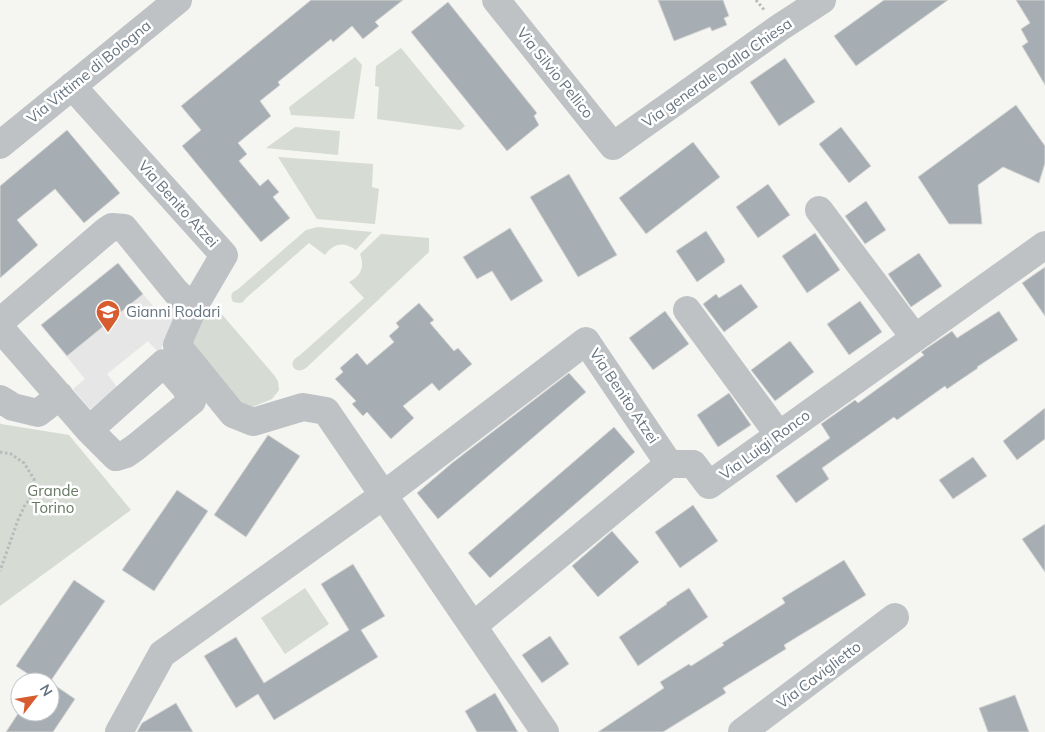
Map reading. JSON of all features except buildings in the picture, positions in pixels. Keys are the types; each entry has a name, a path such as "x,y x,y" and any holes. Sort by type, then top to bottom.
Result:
{"street":[{"name":"Via Vittime di Bologna","path":"0,145 178,0"},
{"name":"Via Silvio Pellico","path":"496,0 613,146"},
{"name":"Via generale Dalla Chiesa","path":"613,146 779,28 822,0"},
{"name":"Via Benito Atzei","path":"72,86 224,255 193,308 170,354"},
{"path":"819,210 915,338"},
{"path":"193,308 176,292 124,228 112,227 1,321 0,328 89,430 116,457 126,454 192,401 222,401"},
{"name":"Via Luigi Ronco","path":"669,464 694,464 709,485 1045,245"},
{"path":"687,310 779,435"},
{"name":"Via Benito Atzei","path":"384,495 586,341 669,464"},
{"path":"170,354 192,401"},
{"path":"170,354 222,401 233,414 253,422 303,406 326,411 545,732"},
{"path":"89,430 170,354"},
{"path":"0,399 12,407 38,413 60,396"},
{"path":"474,626 669,464"},
{"path":"119,732 162,654 384,495"},
{"name":"Via Caviglietto","path":"742,732 895,617"}],"path":[{"path":"0,452 11,454 24,463 34,479 34,494 18,520 0,571"}],"shaded area":[{"name":"Gianni Rodari","path":"118,263 160,315 172,306 178,313 159,353 148,341 107,374 117,387 90,409 73,389 85,379 41,325"}],"green space":[{"path":"401,48 465,126 460,130 377,119 379,87 375,86 376,66"},
{"path":"355,57 362,65 354,119 291,115 289,107"},
{"path":"295,127 340,131 338,155 266,148"},
{"path":"278,157 373,164 372,187 379,189 375,224 317,219"},
{"path":"318,227 372,232 356,250 343,244 335,246 325,255 309,243 243,302 233,302 231,296 233,292 306,230"},
{"path":"381,234 429,238 429,252 306,368 302,370 296,369 293,365 295,359 364,298 349,282 361,271 360,254"},
{"path":"212,309 219,311 278,381 279,390 272,399 250,408 239,403 189,345 199,316"},
{"name":"Grande Torino","path":"0,423 69,435 131,510 0,606"},
{"path":"305,588 329,624 285,654 261,618"}],"place":[{"name":"Gianni Rodari","path":"108,333"}]}
